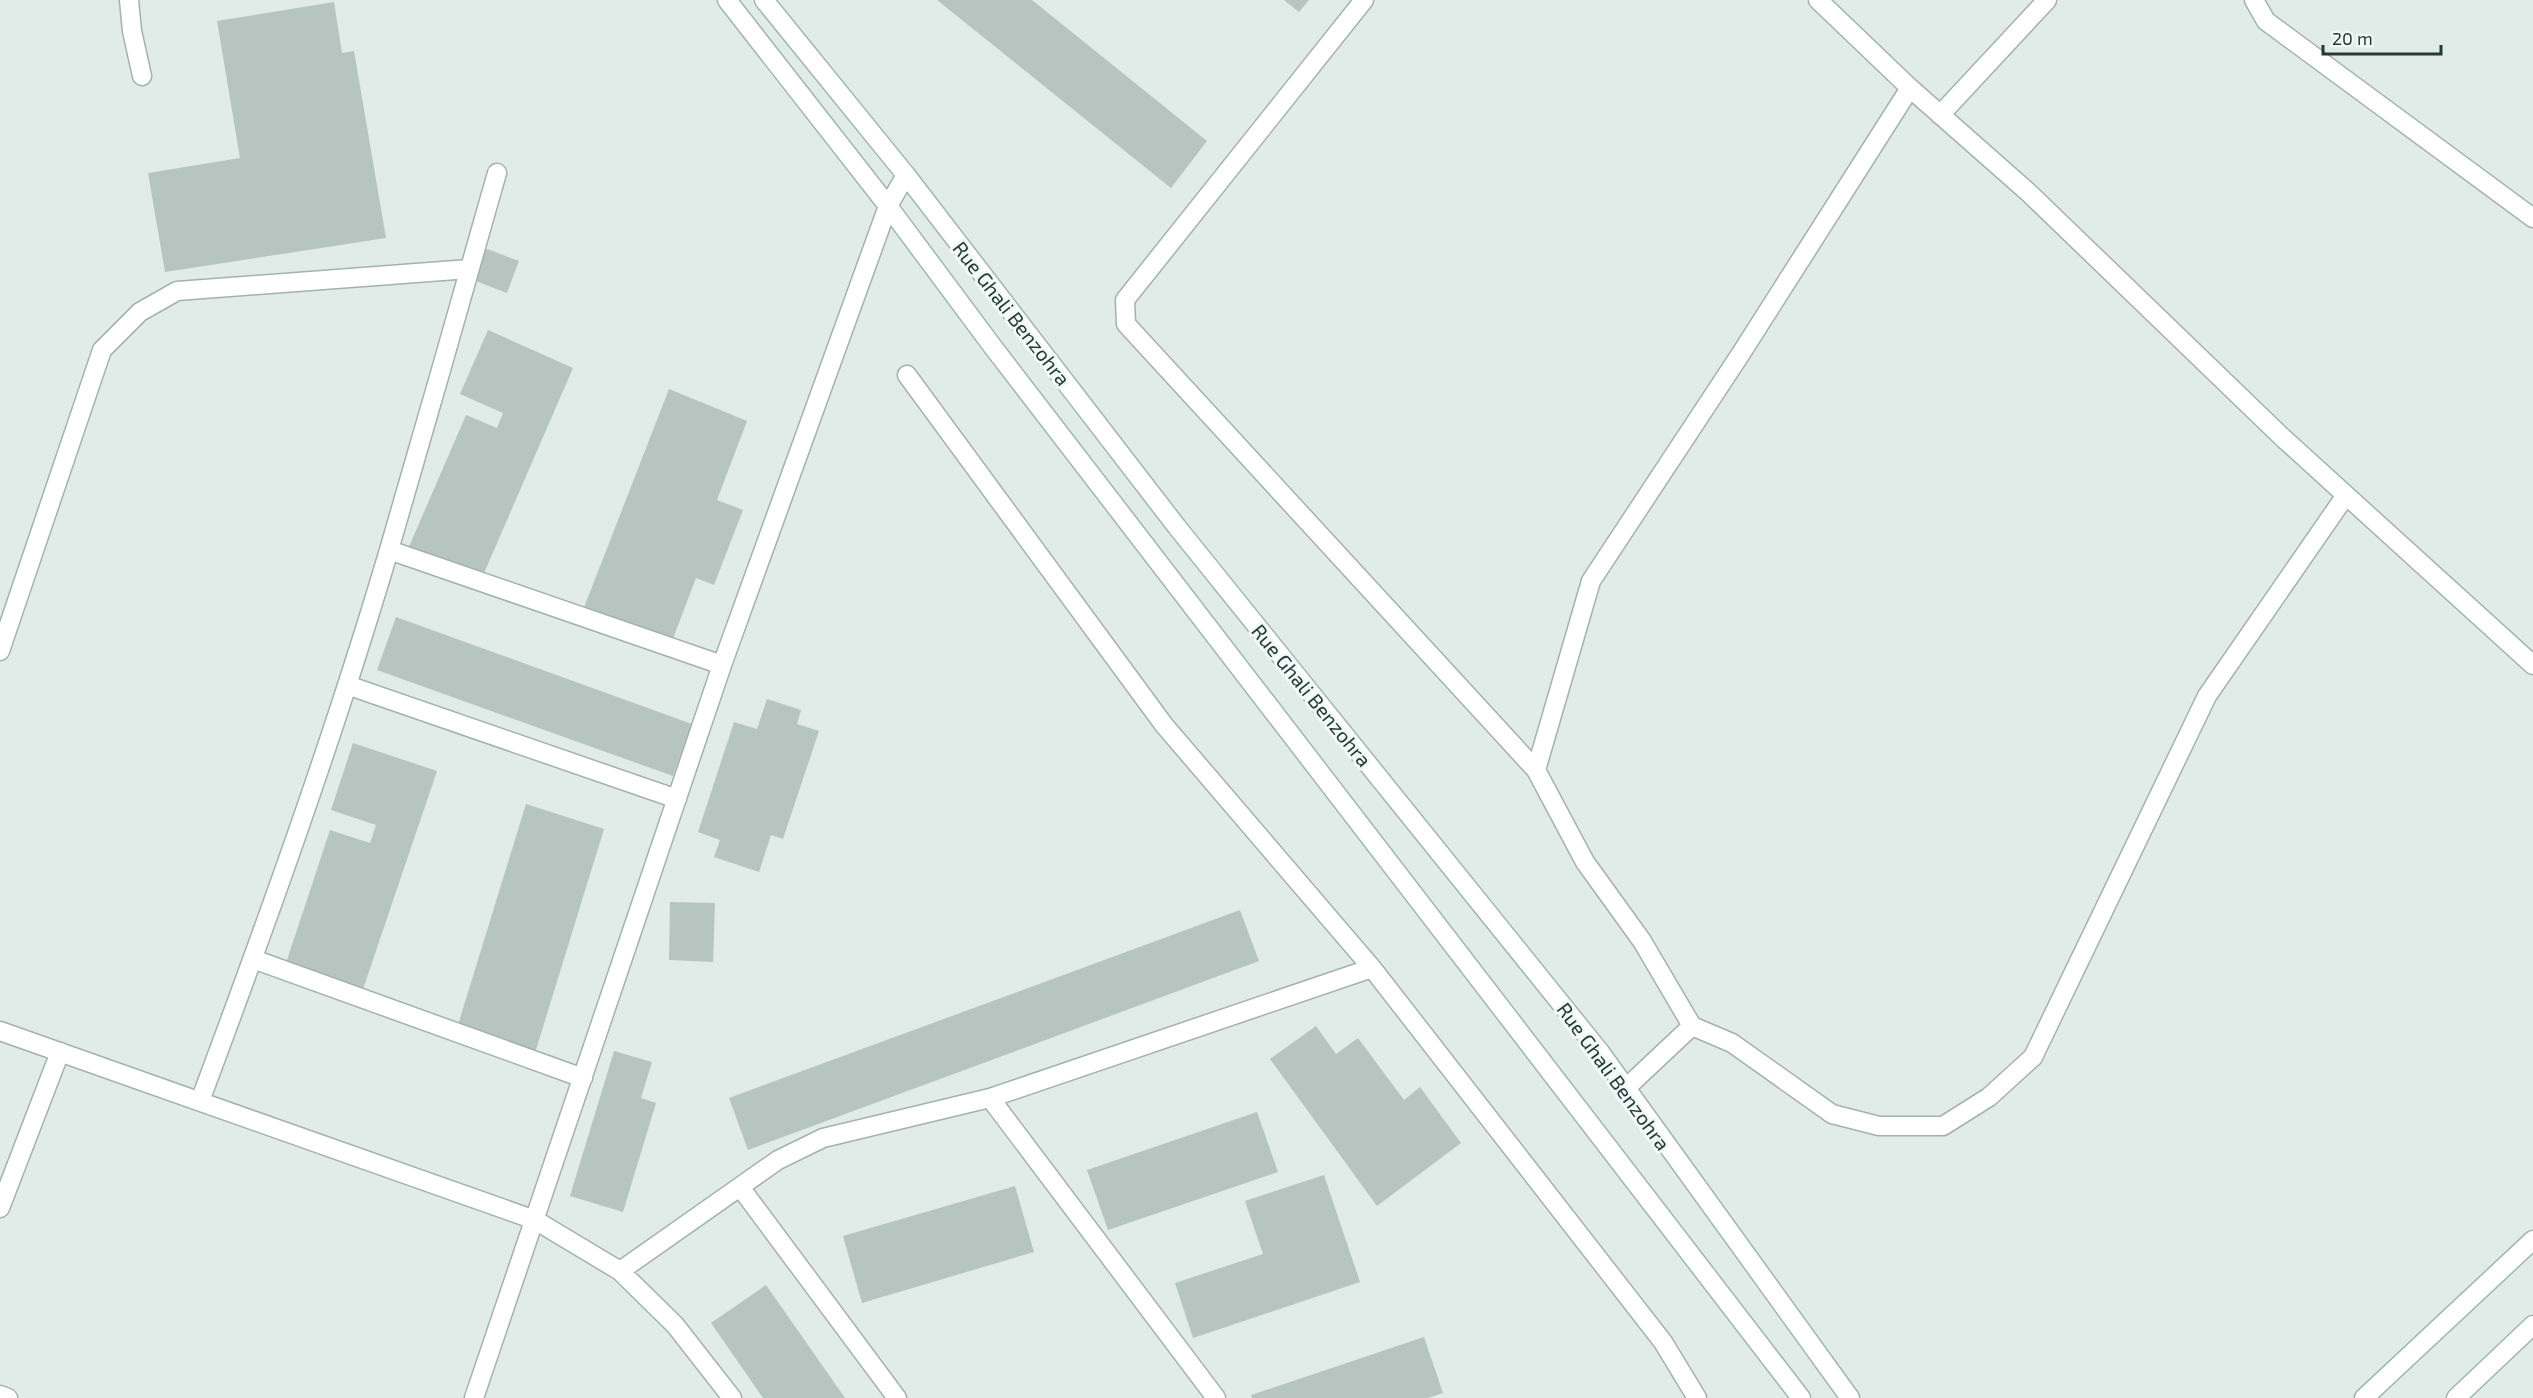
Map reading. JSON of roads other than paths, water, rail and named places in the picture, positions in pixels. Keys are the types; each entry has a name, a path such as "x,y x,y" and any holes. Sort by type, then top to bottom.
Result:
{"street":[{"path":"129,0 132,31 142,76"},
{"name":"Rue Ghali Benzohra","path":"764,0 906,175 1177,527 1600,1052 1850,1398"},
{"path":"1364,0 1125,300 1123,313 1126,324 1536,770 1585,862 1642,941 1692,1026 1732,1043 1832,1114 1879,1126 1943,1126 1989,1097 2033,1057 2207,696 2346,495"},
{"path":"1818,0 1910,88 2028,192 2346,495 2533,665"},
{"path":"1940,115 2047,0"},
{"path":"2254,0 2266,21 2533,218"},
{"name":"Rue Ghali Benzohra","path":"733,3 1000,357 1801,1398"},
{"path":"1536,770 1591,581 1740,355 1910,88"},
{"path":"200,1101 254,959 347,685 389,550 497,173"},
{"path":"474,1398 722,665 888,206 906,175"},
{"path":"0,651 102,351 140,312 177,291 469,269"},
{"path":"907,375 1164,725 1372,968 1664,1342 1697,1398"},
{"path":"389,550 722,665"},
{"path":"347,685 677,799"},
{"path":"254,959 583,1078"},
{"path":"620,1271 778,1160 823,1138 990,1098 1372,968"},
{"path":"1625,1089 1692,1026"},
{"path":"0,1031 535,1220 620,1271 675,1325 732,1398"},
{"path":"0,1208 60,1052"},
{"path":"990,1098 1216,1398"},
{"path":"740,1187 897,1398"},
{"path":"2364,1398 2533,1240"},
{"path":"2456,1398 2533,1325"},
{"path":"0,1395 8,1398"}]}
